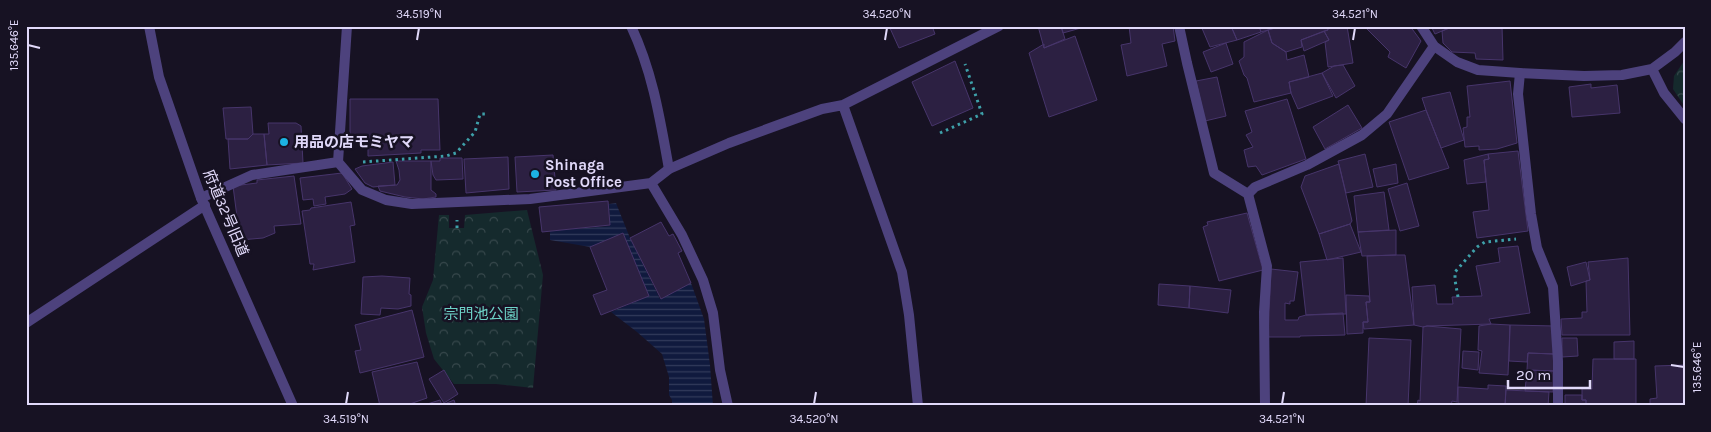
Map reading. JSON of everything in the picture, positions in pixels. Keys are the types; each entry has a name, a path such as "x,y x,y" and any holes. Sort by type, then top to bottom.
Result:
{"street":[{"name":"府道32号旧道","path":"149,26 159,77 203,201 293,406"},
{"path":"347,26 341,165 362,190 386,200 412,204 530,199 651,183 668,169 729,143 822,110 843,105 999,26"},
{"path":"631,26 639,42 655,91 668,169"},
{"path":"1179,26 1214,173 1248,194 1267,266 1264,312 1265,406"},
{"path":"1422,26 1434,46 1457,62 1478,70 1520,73 1584,76 1612,75 1652,69 1685,42"},
{"path":"1248,194 1255,186 1307,165 1362,135 1387,114 1434,46"},
{"path":"1652,69 1664,93 1685,119"},
{"path":"1520,73 1518,94 1535,238 1537,248 1553,288 1558,352 1558,406"},
{"path":"843,105 902,272 911,332 918,406"},
{"path":"26,323 203,201 252,175 341,165"},
{"path":"651,183 682,235 703,280 713,313 720,370 728,406"}],"path":[{"path":"940,133 982,114 959,46"},
{"path":"341,165 376,160 446,156 456,153 474,132 480,114 488,114"},
{"path":"1458,297 1455,272 1477,247 1485,242 1535,238"}],"green space":[{"path":"1684,61 1685,107 1673,89 1674,76"},
{"name":"宗門池公園","path":"527,210 543,275 533,388 496,384 454,384 434,359 426,333 422,307 433,280 439,215 449,215 449,228 464,228 465,215"}],"water":[{"path":"616,203 630,238 660,299 691,283 704,319 713,406 661,406 672,403 669,395 669,377 662,354 611,312 649,296 623,233 590,247 550,240 550,231 610,226 609,204"}],"building":[{"path":"889,26 932,26 935,34 899,48"},
{"path":"1038,26 1061,26 1065,39 1044,48"},
{"path":"1061,26 1088,26 1063,33"},
{"path":"1129,26 1173,26 1175,41 1162,44 1167,66 1127,76 1121,45 1131,43"},
{"path":"1201,26 1231,26 1237,40 1210,47"},
{"path":"1231,26 1259,26 1261,32 1237,40"},
{"path":"1259,26 1282,26 1261,32"},
{"path":"1282,26 1327,26 1328,30 1301,40 1302,47 1286,52 1272,43 1268,30"},
{"path":"1327,26 1347,26 1353,63 1328,67 1325,42 1329,40 1324,31 1328,30"},
{"path":"1368,26 1410,26 1421,41 1406,68 1388,57 1390,52 1366,28"},
{"path":"1431,26 1454,26 1435,34"},
{"path":"1502,26 1503,60 1476,59 1475,53 1452,52 1443,43 1442,31 1452,27"},
{"path":"1268,30 1272,43 1286,52 1287,60 1304,55 1309,77 1289,82 1291,93 1254,102 1247,78 1239,61 1244,57 1244,42"},
{"path":"1324,31 1329,40 1304,51 1301,40"},
{"path":"1075,36 1097,100 1049,117 1029,53 1044,44 1044,48"},
{"path":"1226,43 1233,64 1211,72 1203,52"},
{"path":"955,61 973,108 932,126 912,82"},
{"path":"1343,65 1355,86 1336,98 1322,73 1334,66"},
{"path":"1322,73 1333,96 1298,109 1291,93 1289,82"},
{"path":"1217,77 1226,116 1205,121 1196,81"},
{"path":"1510,81 1517,143 1497,149 1479,150 1479,146 1465,147 1463,128 1467,127 1467,117 1470,117 1467,86"},
{"path":"1591,84 1591,88 1617,85 1620,113 1572,117 1569,87"},
{"path":"1450,92 1464,140 1441,148 1422,98"},
{"path":"350,99 438,99 440,150 421,150 421,153 368,156 368,136 350,137"},
{"path":"1287,99 1306,159 1262,175 1256,166 1248,167 1244,150 1253,147 1246,135 1252,132 1245,111"},
{"path":"1348,105 1362,128 1325,149 1313,127"},
{"path":"251,107 253,134 248,139 226,139 223,108"},
{"path":"1426,110 1449,168 1409,180 1389,122"},
{"path":"268,123 296,123 301,126 303,163 267,165 264,134 269,134"},
{"path":"253,134 264,134 267,165 230,169 228,139 248,139"},
{"path":"1518,151 1528,231 1477,238 1473,212 1489,210 1484,160 1489,159 1488,154"},
{"path":"1365,154 1373,187 1346,193 1338,161"},
{"path":"1488,154 1489,159 1484,160 1486,182 1467,184 1464,160"},
{"path":"553,155 556,190 517,192 515,157"},
{"path":"508,157 509,189 466,193 464,159"},
{"path":"440,158 462,158 463,179 436,180 433,175 431,161 440,161"},
{"path":"396,161 431,161 431,190 436,194 436,197 423,199 380,191 378,186 397,185 400,180"},
{"path":"393,162 395,185 373,187 365,183 355,169 362,166"},
{"path":"1339,164 1352,221 1350,224 1319,234 1301,187 1305,176"},
{"path":"1396,164 1398,183 1377,187 1373,169"},
{"path":"342,173 352,189 345,194 325,197 326,204 314,206 313,199 303,200 300,178"},
{"path":"294,176 301,224 274,226 275,233 263,238 240,240 233,186 257,183 257,180"},
{"path":"1407,183 1419,226 1400,231 1388,189"},
{"path":"1384,192 1389,230 1358,232 1354,196"},
{"path":"608,201 610,225 542,232 539,207"},
{"path":"351,202 355,225 350,226 355,262 313,270 314,264 310,264 302,211"},
{"path":"1247,213 1263,270 1219,281 1203,227 1208,225 1207,222"},
{"path":"661,222 669,236 673,234 682,251 678,253 691,283 661,299 630,238"},
{"path":"1350,224 1361,252 1327,260 1319,234"},
{"path":"1396,230 1396,255 1362,256 1358,232"},
{"path":"623,233 649,296 601,315 593,295 607,290 590,247"},
{"path":"1518,246 1530,313 1489,319 1491,324 1423,327 1414,325 1412,287 1435,285 1437,304 1453,304 1452,297 1482,296 1476,266 1500,262 1498,248"},
{"path":"1405,255 1414,325 1364,329 1363,322 1368,322 1366,302 1370,302 1367,256"},
{"path":"1343,258 1346,314 1306,315 1300,262"},
{"path":"1628,258 1630,335 1562,335 1561,319 1582,318 1582,312 1587,312 1586,281 1590,280 1588,262"},
{"path":"1586,262 1590,280 1571,286 1567,267"},
{"path":"1271,269 1298,272 1294,301 1290,301 1290,304 1285,303 1285,320 1298,320 1299,317 1306,315 1343,313 1345,335 1268,337"},
{"path":"363,277 410,278 409,294 411,295 411,306 398,309 381,308 380,315 361,314"},
{"path":"1159,284 1190,286 1189,308 1158,305"},
{"path":"1190,286 1231,290 1228,313 1189,308"},
{"path":"1346,295 1369,296 1370,302 1366,302 1368,322 1363,322 1363,333 1347,334"},
{"path":"412,310 424,357 360,373 355,351 361,350 355,325"},
{"path":"1491,324 1510,325 1508,375 1479,373 1482,351 1478,350 1479,326"},
{"path":"1510,325 1555,326 1554,354 1528,353 1527,362 1509,361"},
{"path":"1423,327 1461,329 1457,402 1452,401 1451,406 1417,406 1418,400 1420,401"},
{"path":"1369,338 1411,340 1408,406 1366,406"},
{"path":"1562,338 1577,338 1578,356 1562,357"},
{"path":"1634,341 1634,359 1614,359 1614,342"},
{"path":"1463,351 1479,352 1478,370 1462,368"},
{"path":"1528,353 1554,354 1554,371 1527,370"},
{"path":"1593,359 1636,359 1636,406 1586,406 1586,400 1582,400 1582,388 1592,389"},
{"path":"417,362 427,398 404,406 380,406 372,372"},
{"path":"1685,365 1685,406 1650,406 1650,399 1657,398 1655,366"},
{"path":"444,370 458,394 444,403 429,379"},
{"path":"1527,370 1554,371 1553,392 1525,391"},
{"path":"1488,385 1506,386 1505,406 1458,406 1458,387 1488,389"},
{"path":"1506,390 1549,392 1548,406 1505,406"},
{"path":"1565,395 1582,395 1582,400 1586,400 1586,406 1565,406"},
{"path":"440,400 442,405 454,400 456,406 421,406"}],"place":[{"name":"用品の店モミヤマ","path":"284,142"},
{"name":"Shinaga Post Office","path":"535,174"}]}
